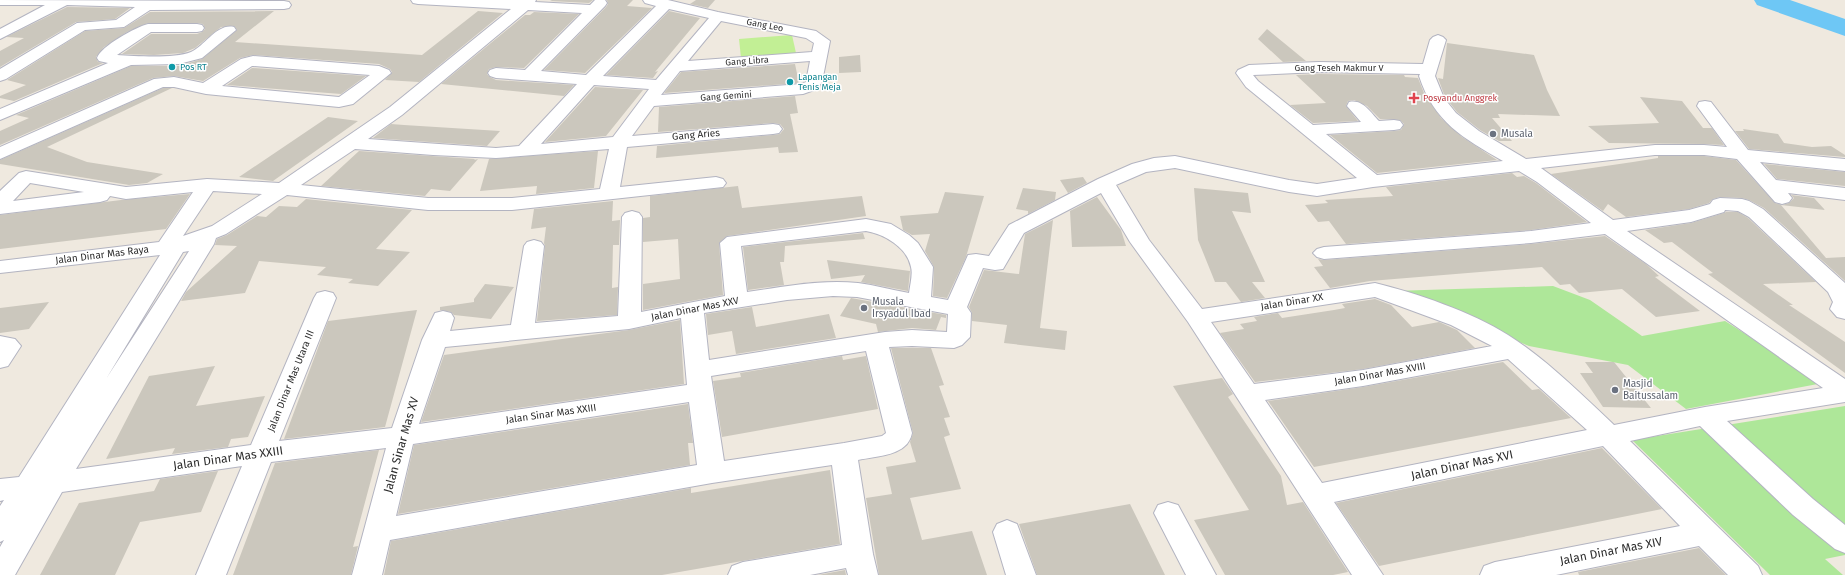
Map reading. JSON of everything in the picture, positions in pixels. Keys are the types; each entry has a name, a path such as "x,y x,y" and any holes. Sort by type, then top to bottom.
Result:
{"street":[{"path":"418,0 598,5"},
{"name":"Gang Leo","path":"650,0 718,16 811,34 822,41 820,56"},
{"path":"0,1 119,1 151,3 120,24 82,26 18,26"},
{"path":"0,35 18,26 53,1"},
{"path":"146,6 201,2 257,2 284,5"},
{"name":"Jalan Dinar Mas Raya","path":"0,267 171,247 205,239 283,189 396,111 527,3"},
{"path":"525,150 591,79 666,4"},
{"path":"529,75 598,5"},
{"path":"609,193 619,142 660,85 718,16"},
{"path":"0,76 82,26"},
{"path":"196,28 148,28 136,34 105,57 109,59 128,60 190,57 202,51 228,30"},
{"path":"1438,40 1427,76 1440,106 1450,116 1475,137 1523,165 1726,311 1845,392"},
{"name":"Gang Libra","path":"675,67 820,56"},
{"name":"Gang Gemini","path":"648,101 803,89 811,86 814,82 820,56"},
{"path":"0,115 128,60"},
{"path":"0,154 160,82 174,82 206,89 339,102 347,100 383,73 379,71 253,61 247,62 206,89"},
{"name":"Gang Teseh Makmur V","path":"1310,130 1252,84 1244,73 1249,70 1333,67 1428,69"},
{"path":"496,73 660,85"},
{"path":"1355,106 1375,126"},
{"path":"1705,106 1741,154 1776,191 1845,194"},
{"path":"1310,130 1394,125"},
{"name":"Gang Aries","path":"351,143 433,150 496,153 773,129"},
{"path":"1310,130 1373,181"},
{"path":"955,308 976,260 995,264 1016,229 1105,183 1139,168 1154,164 1175,162 1304,189 1317,190 1373,181 1655,150 1704,150 1803,162 1845,165"},
{"path":"0,202 26,177 126,193"},
{"path":"0,208 207,185 283,189 428,204 512,204 716,183"},
{"path":"1105,183 1140,242 1196,317 1368,575"},
{"path":"0,530 28,486 207,185"},
{"path":"1324,253 1524,237 1691,216 1717,208 1720,204 1742,205 1756,213 1838,289 1844,302 1841,309 1845,312"},
{"path":"629,322 632,217"},
{"path":"737,301 730,243 734,241 866,225 884,228 902,238 911,247 922,267 920,302"},
{"path":"0,573 54,482 205,239"},
{"path":"522,332 534,246"},
{"name":"Jalan Dinar Mas XXV","path":"438,329 522,332 629,322 692,308 787,293 833,289 857,290 955,308"},
{"name":"Jalan Dinar XX","path":"1196,317 1371,290 1380,290 1468,324 1488,334 1513,350 1611,436 1703,533 1747,575"},
{"name":"Jalan Dinar Mas Utara III","path":"211,575 325,298"},
{"path":"692,308 699,381 712,473"},
{"name":"Jalan Sinar Mas XXIII","path":"402,436 699,381 876,342 912,338 957,339 960,313 955,308"},
{"name":"Jalan Sinar Mas XV","path":"367,575 402,436 438,329"},
{"path":"378,531 712,473 844,453 889,444 898,438 898,424 876,342"},
{"path":"0,344 7,344 9,346 0,360"},
{"name":"Jalan Dinar Mas XVIII","path":"1246,394 1363,378 1513,350"},
{"name":"Jalan Dinar Mas XVI","path":"1314,495 1705,416 1845,392"},
{"path":"1705,416 1803,507 1845,541"},
{"name":"Jalan Dinar Mas XXIII","path":"0,490 402,436"},
{"path":"743,575 860,564 844,453"},
{"path":"1168,513 1201,575"},
{"path":"1007,532 1022,575"},
{"name":"Jalan Dinar Mas XIV","path":"1495,575 1703,533"}],"green space":[{"path":"792,35 796,53 741,58 739,39"},
{"path":"1553,286 1590,300 1642,336 1725,321 1823,383 1686,409 1628,365 1529,346 1393,291"},
{"path":"1845,406 1845,555 1825,559 1843,575 1770,575 1632,440"}],"building":[{"path":"593,0 589,3 550,1"},
{"path":"607,0 633,0 627,6 652,8 585,73 544,70 606,7 608,4"},
{"path":"696,0 715,0 708,8 690,4"},
{"path":"67,7 130,8 115,19 76,22 0,67 0,51 24,38 6,37"},
{"path":"274,11 235,42 422,55 478,11 503,13 419,82 385,80 392,72 390,69 379,64 253,55 240,58 203,81 174,76 153,78 0,145 0,131 29,118 16,115 131,66 179,66 202,59 237,30 234,26 221,27 195,48 183,53 154,55 122,54 151,34 197,34 205,29 203,24 197,23 148,23 127,32 104,47 96,57 98,62 103,63 14,101 0,98 0,96 26,85 7,80 85,31 124,28 150,12"},
{"path":"669,11 700,18 655,72 658,71 653,78 606,75"},
{"path":"534,12 579,14 524,68 496,67 489,69 487,74 496,80 574,85 564,96 441,84 525,15 530,15"},
{"path":"1267,29 1306,61 1283,62 1258,39"},
{"path":"1447,43 1534,55 1547,90 1560,116 1498,114 1500,118 1492,118 1512,141 1499,141 1480,130 1457,112 1445,97 1438,78 1443,79"},
{"path":"860,55 861,72 839,73 839,57"},
{"path":"795,64 799,83 664,93 681,72"},
{"path":"252,68 366,76 341,94 227,85"},
{"path":"1296,75 1404,75 1405,77 1418,78 1424,93 1441,118 1462,137 1497,160 1377,173 1330,135 1401,130 1404,124 1400,120 1380,119 1367,106 1354,100 1348,101 1346,106 1358,121 1313,123 1290,105 1326,103"},
{"path":"595,87 643,90 606,136 545,142"},
{"path":"163,88 172,88 47,147 87,162 163,174 147,183 129,185 0,164 0,160"},
{"path":"795,96 798,113 790,114 798,152 779,153 778,147 656,158 657,146 773,135 780,134 784,129 780,124 773,123 658,132 659,107"},
{"path":"1640,97 1682,101 1703,128 1712,128 1724,145 1609,143 1588,126 1659,123"},
{"path":"328,117 358,121 273,181 239,177"},
{"path":"391,124 500,131 487,146 373,138"},
{"path":"1743,129 1778,134 1784,143 1812,147 1831,146 1845,155 1845,157 1749,149 1735,131 1744,131"},
{"path":"359,151 475,159 474,160 478,159 450,191 431,189 425,196 321,186"},
{"path":"598,151 594,188 536,194 537,186 480,191 489,159"},
{"path":"1658,156 1704,156 1736,160 1775,203 1782,205 1789,203 1794,198 1791,195 1814,198 1825,210 1781,205 1826,258 1845,257 1845,281 1764,208 1749,200 1742,198 1720,197 1713,199 1709,203 1689,209 1626,217 1608,204 1603,211 1551,174 1658,158"},
{"path":"1764,164 1845,172 1845,186 1777,179"},
{"path":"1512,173 1517,177 1524,176 1536,183 1587,222 1531,230 1346,244 1329,221 1318,222 1305,205 1328,203 1325,200 1393,196 1386,187"},
{"path":"1083,177 1087,183 1068,193 1060,180"},
{"path":"738,186 742,208 862,196 866,216 727,236 719,243 723,295 643,310 643,284 680,279 678,239 643,242 643,218 650,217 650,196"},
{"path":"1023,188 1056,192 1055,200 1028,214 1028,211 1016,209"},
{"path":"1194,188 1248,193 1251,213 1232,211 1265,282 1252,282 1265,298 1241,302 1226,282 1215,282 1198,240"},
{"path":"945,192 984,196 966,257 947,298 933,296 934,267 925,251 930,234 912,235 903,230 900,216 938,213"},
{"path":"190,194 166,229 0,249 0,215 120,200"},
{"path":"1097,197 1121,230 1126,246 1072,247 1070,211"},
{"path":"306,199 412,210 376,249 410,252 378,286 348,283 353,279 317,275 326,267 259,261 245,293 181,301 186,292 237,246 215,245 217,239 227,235 257,216 266,217 279,206 297,207"},
{"path":"613,201 612,221 620,220 619,245 613,245 612,288 618,287 617,315 537,321 546,227 531,229 534,209"},
{"path":"1726,212 1738,212 1748,218 1816,282 1763,284 1793,305 1789,305 1845,342 1845,373 1708,274 1713,273 1672,242 1664,243 1645,230 1691,223"},
{"path":"1053,220 1040,328 1067,331 1065,350 1004,343 1007,325 972,321 972,313 969,307 984,270 1019,274 1025,234"},
{"path":"863,233 865,239 785,246 784,262 780,262 784,285 748,290 743,247"},
{"path":"1605,236 1646,264 1659,276 1655,277 1700,311 1656,317 1622,289 1579,293 1570,284 1560,285 1542,267 1370,281 1330,288 1314,267 1323,266 1318,259 1324,260 1531,244"},
{"path":"827,260 910,271 908,291 861,282 865,275 831,279"},
{"path":"485,284 514,287 491,319 454,315 451,312 440,310 440,307 474,302 474,299"},
{"path":"851,298 946,315 946,318 941,317 936,330 912,328 878,332 876,324 840,316"},
{"path":"1375,299 1391,305 1412,327 1439,322 1457,330 1475,348 1363,369 1255,382 1220,333 1244,329 1240,324 1257,321 1254,317 1278,313 1282,318 1345,308 1342,304"},
{"path":"49,302 29,329 0,333 0,308"},
{"path":"752,307 756,327 829,314 836,338 736,354 732,331 708,335 706,314"},
{"path":"417,310 385,427 284,439 328,321"},
{"path":"680,320 684,384 421,422 444,355 629,330"},
{"path":"891,348 931,348 944,385 939,386 950,417 944,418 950,435 944,437 961,489 910,498 922,540 972,531 987,575 879,575 866,498 892,494 886,467 916,462 910,442 913,433"},
{"path":"842,356 843,360 866,356 878,409 722,437 713,381 741,377 740,373"},
{"path":"1503,362 1532,390 1539,389 1571,418 1314,467 1268,401 1363,387"},
{"name":"Masjid Baitussalam","path":"1585,362 1614,362 1651,408 1603,407 1580,373 1593,373"},
{"path":"215,366 196,406 265,396 248,437 231,439 228,447 172,454 175,448 106,459 149,376"},
{"path":"1222,378 1233,394 1228,397 1281,476 1287,505 1303,502 1348,572 1333,575 1225,575 1194,520 1249,510 1173,386"},
{"path":"688,404 693,443 688,443 690,465 398,514 414,445"},
{"path":"1602,448 1662,509 1379,566 1336,503"},
{"path":"379,450 353,547 358,546 351,575 233,575 275,463"},
{"path":"830,470 840,544 662,575 384,575 391,541 691,488 691,493"},
{"path":"218,471 201,512 140,522 115,575 40,575 79,503 154,491 160,479"},
{"path":"1130,504 1165,575 1037,575 1019,524"},
{"path":"1699,548 1726,575 1579,575 1578,572"},
{"path":"845,570 846,575 818,575"}],"waterway":[{"path":"1766,0 1845,28"}],"place":[{"name":"Pos RT","path":"172,67"},
{"name":"Lapangan Tenis Meja","path":"790,82"},
{"name":"Posyandu Anggrek","path":"1414,98"},
{"name":"Musala","path":"1493,134"},
{"name":"Musala Irsyadul Ibad","path":"864,308"},
{"name":"Masjid Baitussalam","path":"1615,390"}]}
